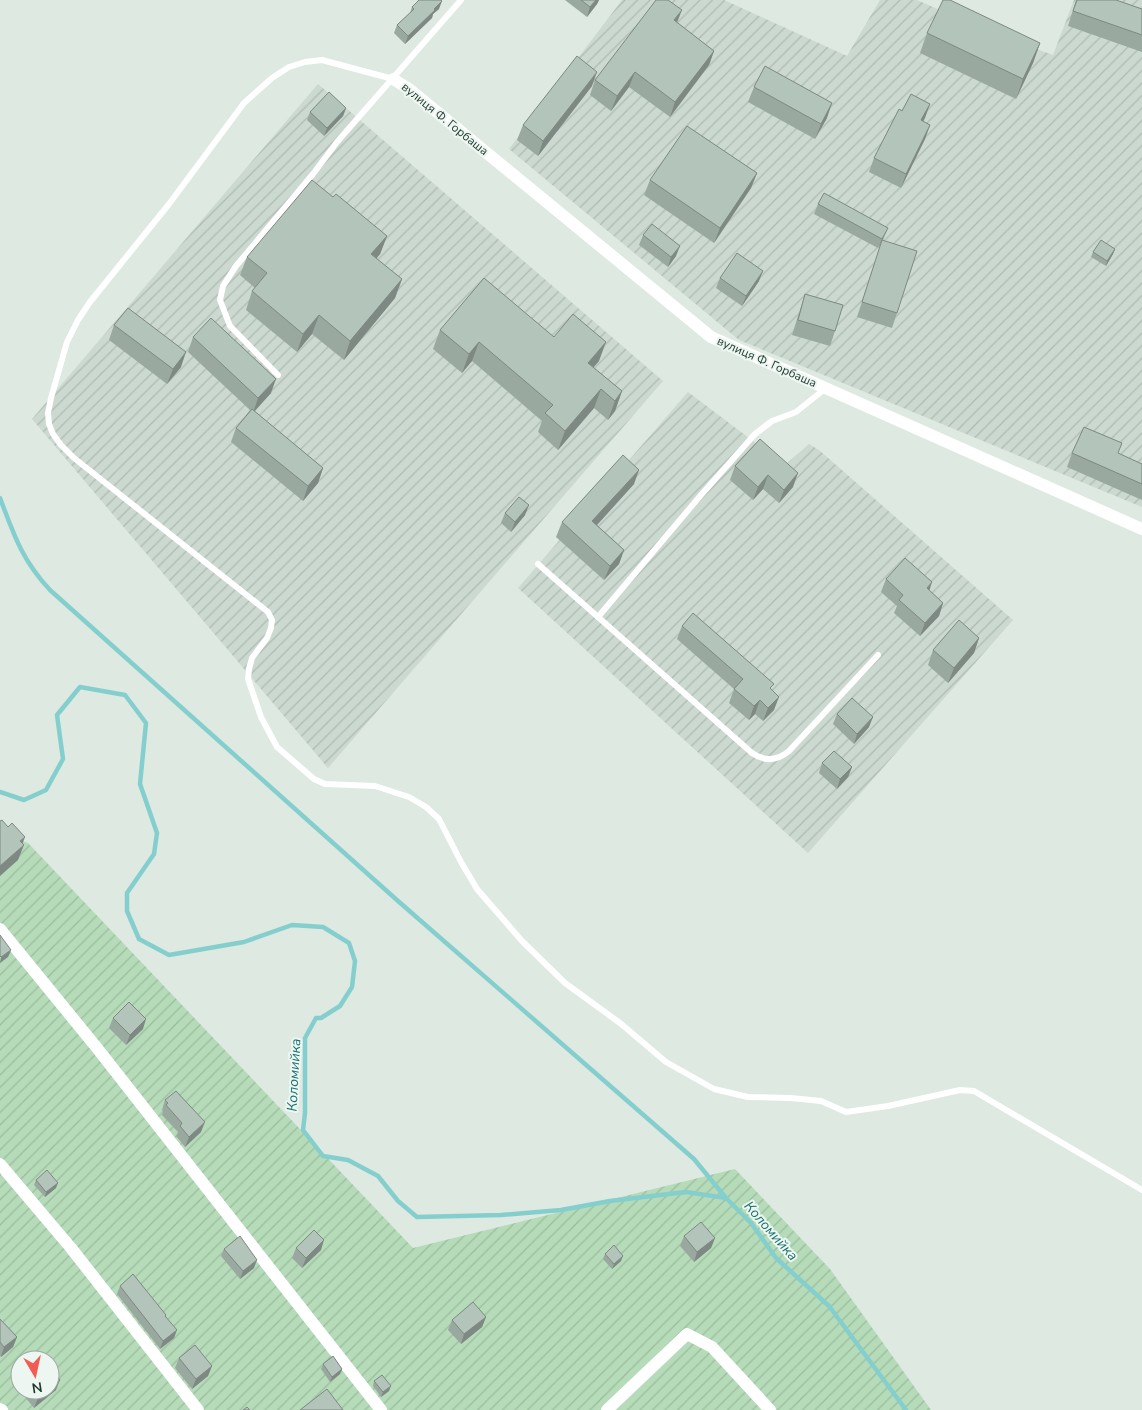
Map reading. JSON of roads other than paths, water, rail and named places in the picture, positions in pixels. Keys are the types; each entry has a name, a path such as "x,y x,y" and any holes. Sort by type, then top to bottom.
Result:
{"street":[{"name":"вулиця Ф. Горбаша","path":"393,79 409,90 711,337 1142,529"},
{"path":"0,930 97,1048 380,1410"},
{"path":"0,1164 71,1248 198,1410"},
{"path":"607,1410 687,1334 712,1347 770,1410"}],"lane":[{"path":"278,375 230,326 220,300 222,286 236,266 313,174 337,142 461,0"},
{"path":"393,79 322,60 305,62 288,67 272,78 244,103 169,204 90,302 78,320 67,342 51,398 48,413 53,434 74,458 268,612 272,620 271,628 267,638 252,658 248,679 260,717 277,747 314,780 325,784 374,786 409,797 426,807 440,819 461,862 478,889 522,942 566,983 620,1023 666,1062 714,1089 748,1097 821,1101 846,1112 888,1106 960,1090 974,1091 1142,1190"},
{"path":"598,617 755,434 772,421 796,412 826,388"},
{"path":"538,564 752,753 764,759 778,758 789,751 878,655"}],"waterway":[{"path":"0,498 26,557 32,568 50,590 398,901 694,1159 726,1198"},
{"name":"Коломийка","path":"0,792 24,800 46,790 63,759 57,715 80,687 125,695 146,723 140,784 157,833 154,854 127,893 127,911 139,939 169,955 244,942 292,925 323,927 349,943 355,961 352,987 340,1006 321,1018 316,1018 305,1038 305,1113 303,1130 323,1156 348,1160 378,1176 398,1201 417,1217 501,1215 561,1210 610,1201 686,1192 726,1198 751,1223 776,1258 829,1306 906,1410"}]}
